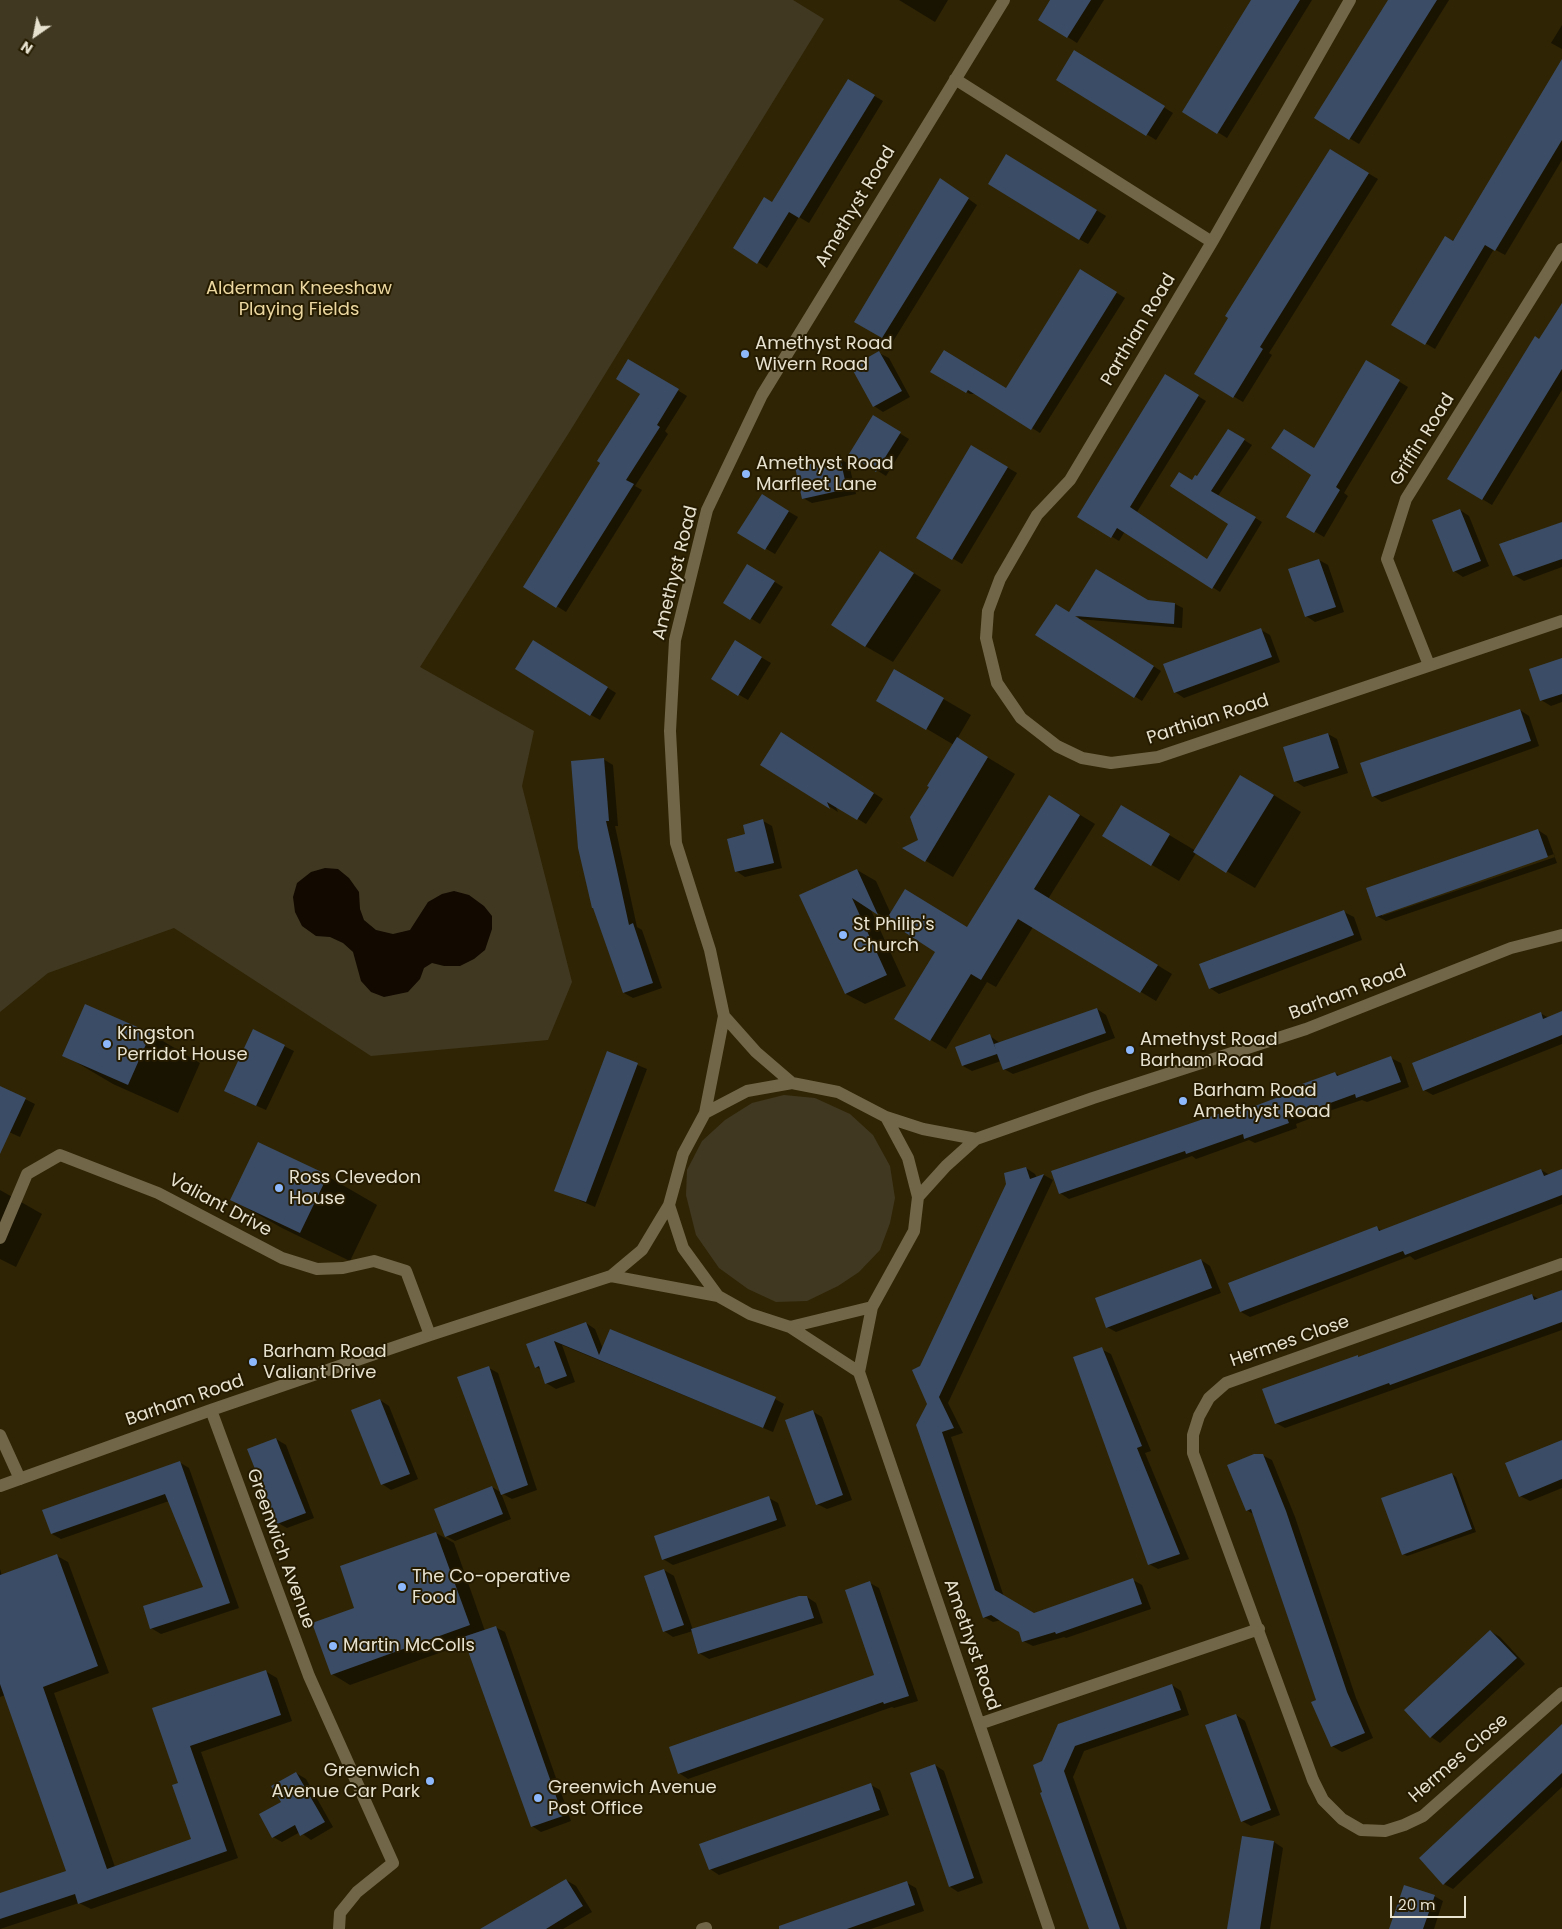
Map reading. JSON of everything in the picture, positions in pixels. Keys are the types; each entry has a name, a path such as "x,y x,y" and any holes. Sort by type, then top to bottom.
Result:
{"street":[{"name":"Amethyst Road","path":"669,1205 683,1154 705,1113 724,1016 710,950 676,842 670,731 675,640 707,510 762,396 1004,0"},
{"name":"Parthian Road","path":"1350,0 1212,242 1070,480 1036,515 1000,579 988,611 986,638 997,683 1021,718 1057,746 1082,758 1111,764 1158,757 1562,621"},
{"path":"955,79 1212,242"},
{"name":"Griffin Road","path":"1429,665 1387,559 1406,499 1562,249"},
{"name":"Barham Road","path":"918,1197 946,1166 976,1139 1093,1098 1306,1029 1511,948 1562,936"},
{"name":"Amethyst Road","path":"724,1016 756,1052 792,1084"},
{"path":"705,1113 747,1091 792,1084"},
{"name":"Barham Road","path":"792,1084 838,1092 886,1117 923,1129 976,1139"},
{"path":"669,1205 683,1248 718,1296 750,1314 790,1327 859,1372 872,1307 914,1231 918,1197 908,1158 886,1117"},
{"name":"Valiant Drive","path":"0,1238 27,1174 60,1155 158,1193 282,1258 317,1268 342,1268 374,1260 406,1271 430,1335"},
{"name":"Barham Road","path":"0,1486 211,1410 430,1335 611,1276 642,1250 669,1205"},
{"name":"Hermes Close","path":"1562,1264 1226,1383 1209,1398 1199,1416 1193,1435 1194,1453 1313,1780 1322,1800 1342,1819 1361,1830 1385,1831 1404,1826 1423,1816 1562,1693"},
{"name":"Barham Road","path":"611,1276 718,1296"},
{"path":"790,1327 872,1307"},
{"name":"Amethyst Road","path":"859,1372 1049,1929"},
{"name":"Greenwich Avenue","path":"211,1410 309,1676 393,1863 356,1892 340,1913 339,1929"},
{"path":"0,1435 20,1479"},
{"path":"980,1724 1259,1629"}],"green space":[{"name":"Alderman Kneeshaw Playing Fields","path":"0,0 793,0 824,19 570,431 420,667 534,731 522,786 572,982 548,1040 371,1056 174,928 48,973 0,1012"},
{"path":"784,1095 815,1098 850,1114 873,1135 890,1166 895,1198 890,1223 880,1250 859,1272 838,1286 807,1301 776,1302 748,1289 719,1268 696,1235 686,1195 687,1170 702,1141 725,1120 752,1103"}],"shaded area":[{"path":"325,868 338,869 349,878 359,892 360,909 364,920 376,930 393,934 410,930 428,902 442,894 454,891 469,895 484,906 492,916 492,929 485,950 474,959 460,966 444,966 432,963 424,968 420,979 408,992 384,997 371,992 361,981 353,952 343,943 330,937 316,936 302,926 295,912 293,897 297,883 311,872"}],"building":[{"path":"1050,0 1091,0 1067,38 1038,20"},
{"path":"1251,0 1300,0 1217,134 1182,112"},
{"path":"1388,0 1437,0 1349,140 1314,118"},
{"path":"1074,50 1165,106 1146,136 1056,80"},
{"path":"1562,59 1562,140 1495,251 1485,245 1425,345 1391,325 1445,236 1453,241"},
{"path":"848,79 875,95 799,218 789,212 757,264 733,248 764,197 772,202"},
{"path":"1330,149 1369,173 1260,347 1263,349 1233,398 1194,374 1228,318 1225,316"},
{"path":"1006,154 1097,210 1079,240 988,184"},
{"path":"940,178 969,198 882,338 854,322"},
{"path":"1080,269 1117,292 1031,430 968,390 966,393 930,372 944,350 1006,388"},
{"path":"1562,303 1562,369 1482,500 1447,479 1535,336 1539,339"},
{"path":"879,351 902,391 873,407 851,367"},
{"path":"628,359 679,389 657,425 660,427 626,480 634,484 556,608 523,587 600,463 597,461 640,394 616,379"},
{"path":"1366,360 1400,380 1336,487 1340,490 1314,533 1286,517 1311,475 1271,448 1284,429 1314,448"},
{"path":"1165,374 1199,395 1130,507 1207,559 1228,524 1170,486 1179,472 1192,480 1195,475 1197,476 1228,429 1245,439 1211,491 1256,517 1212,589 1117,528 1111,538 1077,517"},
{"path":"873,415 901,432 876,472 849,454"},
{"path":"971,445 1008,467 952,560 916,538"},
{"path":"840,458 847,489 802,499 795,467"},
{"path":"762,494 789,511 765,550 737,533"},
{"path":"1460,509 1481,561 1453,572 1432,520"},
{"path":"1562,522 1562,559 1513,576 1499,544"},
{"path":"880,551 914,573 865,647 831,625"},
{"path":"1319,559 1336,607 1305,617 1288,569"},
{"path":"747,564 775,581 750,620 723,603"},
{"path":"1096,569 1148,600 1175,603 1174,624 1075,616 1154,666 1134,698 1035,635 1056,604 1069,612"},
{"path":"1261,628 1272,657 1174,693 1163,664"},
{"path":"533,640 608,687 590,716 515,669"},
{"path":"735,640 762,657 738,696 711,679"},
{"path":"1562,658 1562,694 1540,701 1529,669"},
{"path":"894,669 944,698 926,730 876,701"},
{"path":"1520,709 1531,741 1372,797 1360,763"},
{"path":"781,732 874,793 857,820 827,802 830,809 760,765"},
{"path":"1328,733 1339,768 1294,782 1283,747"},
{"path":"957,737 988,757 925,862 902,848 918,840 910,817"},
{"path":"604,758 609,821 606,821 629,925 633,923 653,983 623,993 592,908 578,848 571,761"},
{"path":"1240,775 1274,795 1226,873 1193,852"},
{"path":"1049,795 1080,815 1034,889 1158,965 1140,993 1018,919 981,980 971,974 930,1041 894,1019 935,952 886,920 905,889 967,927"},
{"path":"1121,805 1170,834 1151,866 1102,836"},
{"path":"763,819 774,863 735,872 727,839 745,834 743,825"},
{"path":"1538,829 1548,857 1376,917 1366,888"},
{"name":"St Philip's Church","path":"857,869 878,915 852,898 887,975 845,994 799,895"},
{"path":"1344,910 1354,935 1209,989 1199,964"},
{"name":"Kingston Perridot House","path":"85,1004 151,1033 128,1085 62,1056"},
{"path":"1097,1008 1106,1033 1003,1070 997,1054 962,1066 955,1047 990,1034 996,1050 994,1044"},
{"path":"1562,1011 1562,1035 1423,1091 1412,1063 1541,1012 1543,1019"},
{"path":"253,1029 285,1045 256,1106 224,1091"},
{"path":"607,1051 638,1063 586,1202 554,1191"},
{"path":"1391,1056 1401,1082 1356,1098 1355,1094 1287,1118 1289,1123 1244,1139 1243,1134 1186,1154 1185,1151 1059,1194 1051,1171 1221,1113 1223,1118 1292,1092 1291,1088 1335,1072 1337,1076"},
{"path":"0,1086 26,1098 0,1154"},
{"name":"Ross Clevedon House","path":"258,1142 328,1175 300,1233 230,1200"},
{"path":"1026,1167 1030,1179 1044,1174 939,1397 954,1428 942,1432 995,1590 1034,1613 1133,1578 1142,1604 1056,1634 1055,1632 1022,1642 1019,1632 991,1615 983,1618 916,1425 927,1404 912,1370 920,1366 1006,1184 1004,1173"},
{"path":"1541,1169 1544,1176 1562,1169 1562,1195 1405,1255 1403,1251 1240,1312 1228,1283 1377,1226 1379,1231"},
{"path":"1201,1259 1212,1288 1106,1328 1095,1298"},
{"path":"1562,1290 1562,1322 1390,1385 1389,1383 1275,1424 1262,1389 1358,1355 1358,1357 1532,1294 1534,1300"},
{"path":"586,1322 599,1355 610,1329 776,1397 763,1428 554,1341 567,1376 545,1384 539,1366 535,1368 526,1344"},
{"path":"1102,1347 1142,1446 1137,1448 1180,1554 1148,1565 1073,1357"},
{"path":"489,1366 528,1485 501,1495 457,1377"},
{"path":"380,1399 410,1474 381,1485 351,1410"},
{"path":"813,1410 843,1495 816,1505 785,1420"},
{"path":"276,1438 306,1513 277,1524 247,1449"},
{"path":"1562,1440 1562,1479 1519,1497 1505,1463"},
{"path":"1254,1454 1263,1454 1286,1511 1347,1692 1365,1733 1331,1747 1311,1702 1316,1700 1251,1509 1246,1511 1227,1465"},
{"path":"180,1461 230,1603 150,1629 143,1606 203,1587 165,1494 51,1534 42,1510"},
{"path":"1452,1473 1472,1529 1402,1555 1381,1498"},
{"path":"492,1486 503,1514 445,1537 434,1509"},
{"path":"769,1496 777,1520 662,1560 654,1536"},
{"name":"The Co-operative Food","path":"436,1532 470,1625 331,1675 312,1623 354,1608 340,1566"},
{"path":"57,1554 98,1666 43,1687 107,1869 191,1839 172,1785 178,1783 152,1708 266,1670 281,1715 190,1746 227,1851 78,1904 75,1894 0,1919 0,1893 66,1871 0,1684 0,1575"},
{"path":"664,1569 684,1625 663,1632 644,1576"},
{"path":"870,1581 909,1696 884,1704 883,1702 678,1774 669,1747 874,1675 845,1590"},
{"path":"799,1596 807,1596 814,1618 698,1654 691,1629"},
{"path":"496,1626 563,1816 531,1827 463,1637"},
{"path":"1490,1630 1517,1658 1430,1738 1404,1710"},
{"path":"1172,1684 1181,1710 1075,1746 1064,1771 1120,1929 1089,1929 1040,1793 1042,1792 1033,1765 1042,1761 1058,1724"},
{"path":"1236,1714 1271,1810 1241,1822 1205,1725"},
{"path":"1562,1724 1562,1773 1443,1885 1419,1858"},
{"path":"935,1764 974,1878 949,1887 910,1773"},
{"path":"296,1772 325,1822 300,1836 295,1825 272,1838 259,1814 281,1802 271,1786"},
{"path":"871,1783 880,1810 709,1870 699,1844"},
{"path":"1242,1836 1274,1841 1260,1929 1227,1929"},
{"path":"566,1879 583,1906 546,1929 480,1929"},
{"path":"907,1881 915,1905 847,1929 779,1929 779,1926"},
{"path":"1404,1885 1435,1895 1423,1929 1389,1929"}],"place":[{"name":"Amethyst Road Wivern Road","path":"745,354"},
{"name":"Amethyst Road Marfleet Lane","path":"746,474"},
{"name":"St Philip's Church","path":"843,935"},
{"name":"Kingston Perridot House","path":"107,1044"},
{"name":"Amethyst Road Barham Road","path":"1130,1050"},
{"name":"Barham Road Amethyst Road","path":"1183,1101"},
{"name":"Ross Clevedon House","path":"279,1188"},
{"name":"Barham Road Valiant Drive","path":"253,1362"},
{"name":"The Co-operative Food","path":"402,1587"},
{"name":"Martin McColls","path":"333,1646"},
{"name":"Greenwich Avenue Car Park","path":"430,1781"},
{"name":"Greenwich Avenue Post Office","path":"538,1798"}]}
